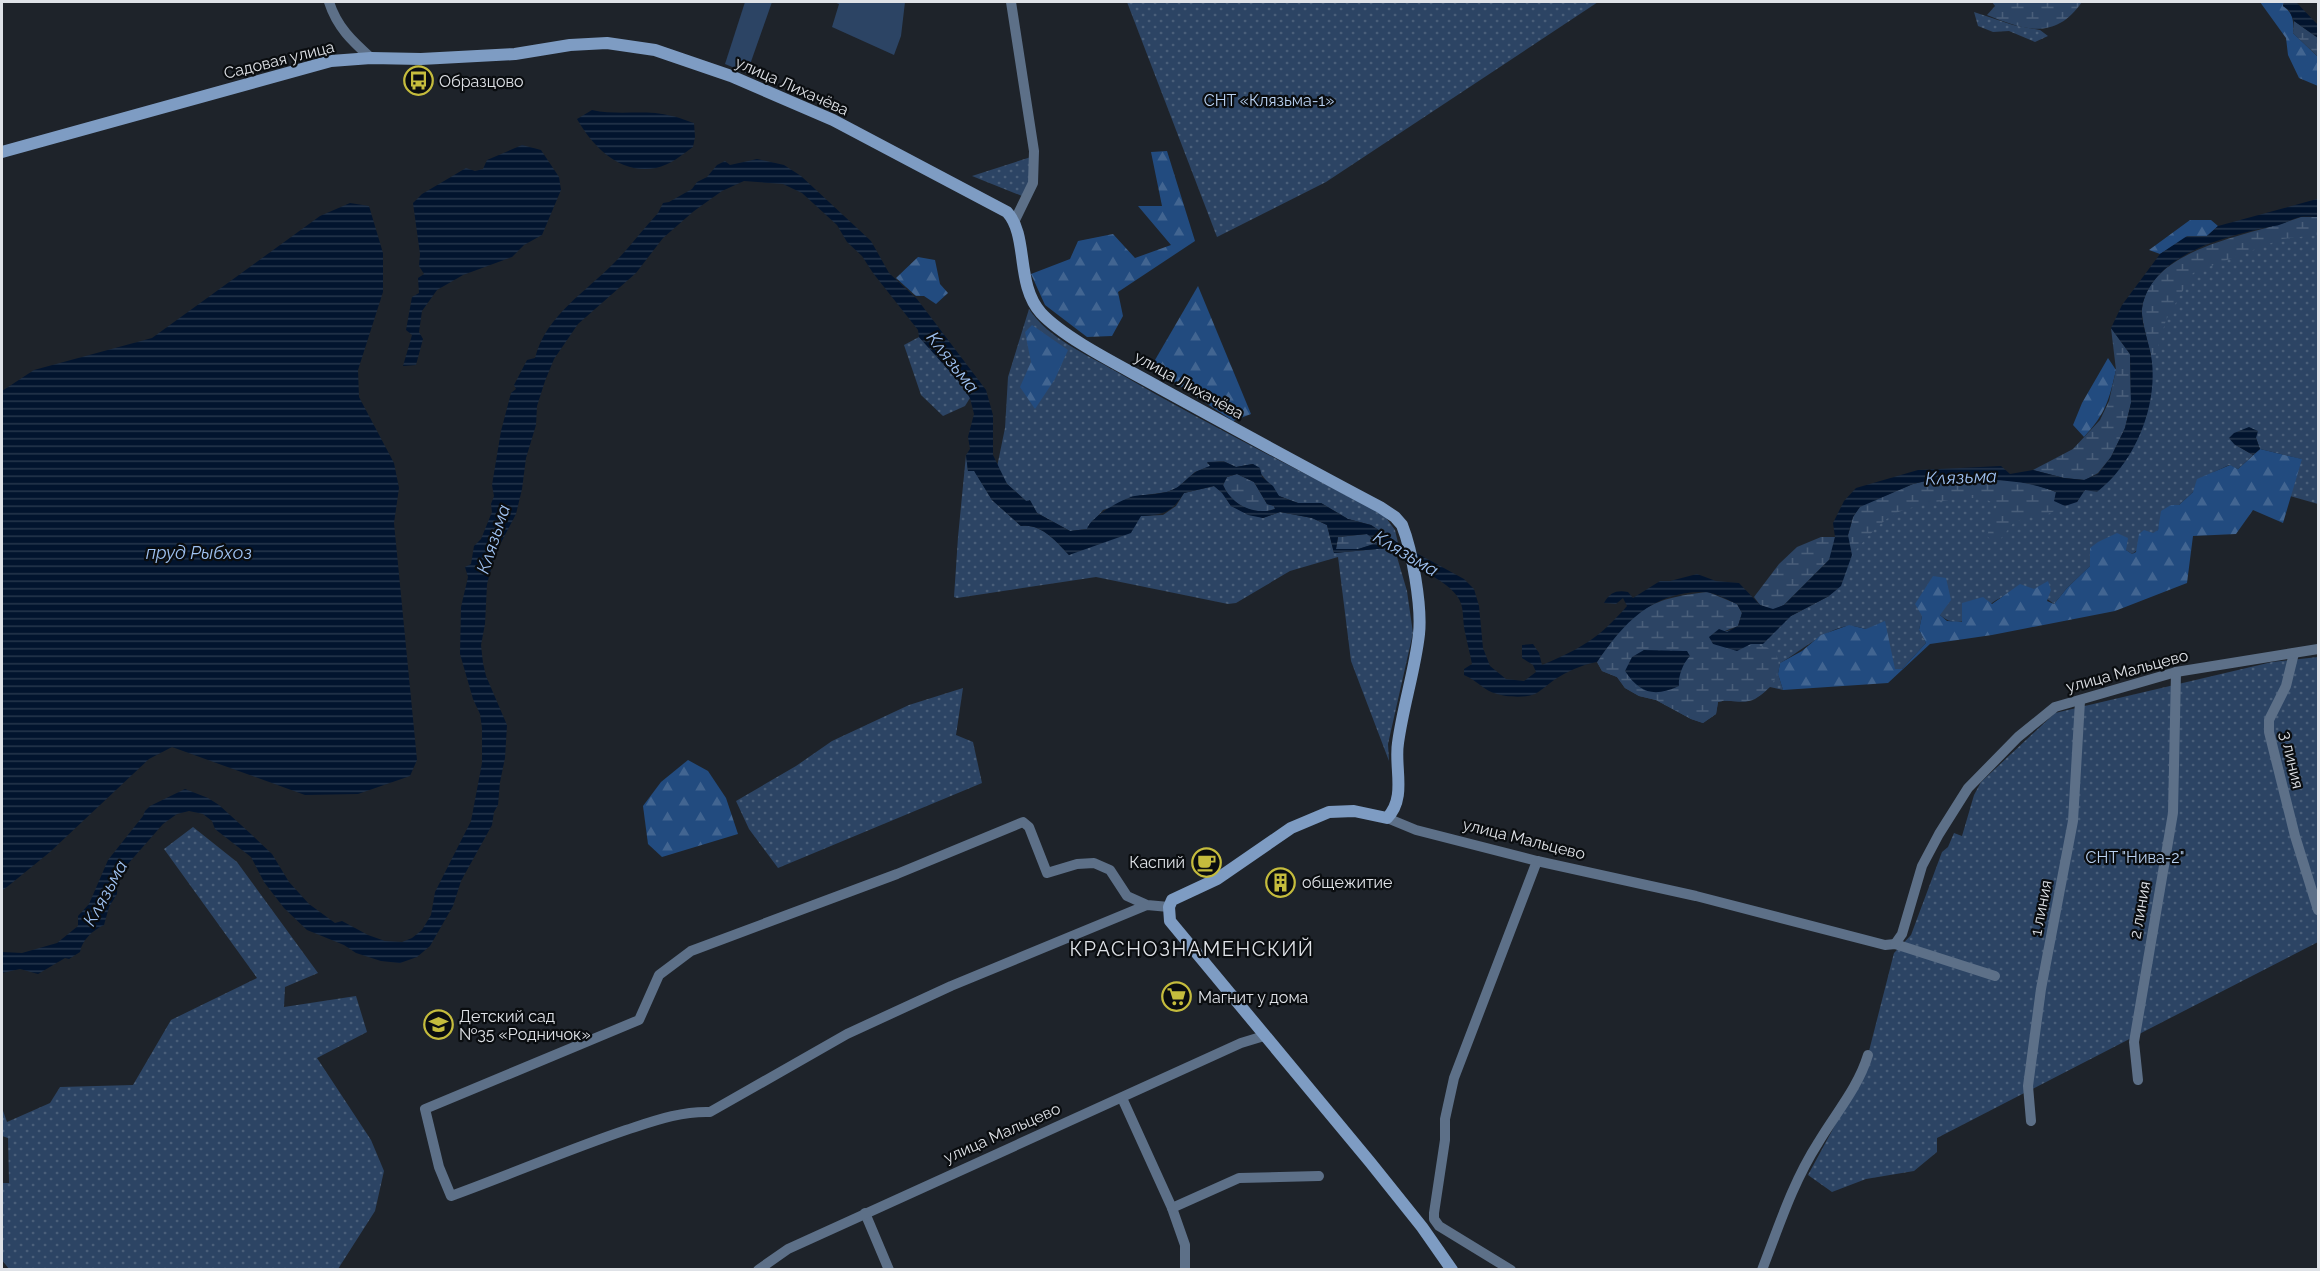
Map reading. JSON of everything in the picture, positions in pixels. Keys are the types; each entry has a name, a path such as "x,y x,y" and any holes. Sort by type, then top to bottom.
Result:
{"street":[{"path":"329,2 334,17 347,36 372,58"},
{"path":"1011,2 1034,151 1033,183 1015,220"},
{"name":"Садовая улица","path":"2,152 331,62 372,58 421,59 515,54 570,45 607,43"},
{"name":"улица Лихачёва","path":"607,43 655,50 697,64 833,120 996,204 1015,220 1030,296 1035,305 1053,324 1142,378 1380,507 1399,520 1405,532 1416,587 1420,633 1397,745 1399,788 1395,810 1387,818"},
{"name":"улица Мальцево","path":"1895,944 1902,934 1922,866 1968,788 2018,737 2055,707 2176,672 2319,649"},
{"name":"3 линия","path":"2294,653 2286,686 2269,720 2269,732 2295,836 2319,910"},
{"name":"2 линия","path":"2138,1080 2134,1042 2173,813 2176,672"},
{"name":"1 линия","path":"2031,1121 2028,1086 2041,989 2073,821 2080,701"},
{"name":"улица Мальцево","path":"1169,907 1172,900 1217,879 1291,828 1329,812 1354,811 1387,818 1416,830 1537,861 1696,896 1885,945 1895,944 1995,976"},
{"path":"1147,905 962,981 847,1034 710,1112 693,1111 657,1120 597,1140 451,1196 439,1167 425,1109 639,1020 659,975 691,951 897,874 1023,822 1029,827 1047,873 1077,864 1094,863 1110,870 1127,896 1147,905 1169,907 1170,921 1175,930 1422,1227 1452,1269"},
{"path":"1511,1269 1439,1226 1434,1220 1434,1213 1445,1140 1445,1119 1454,1078 1537,861"},
{"name":"улица Мальцево","path":"758,1269 788,1248 1241,1043 1264,1036"},
{"path":"1762,1269 1794,1185 1818,1143 1850,1095 1869,1055"},
{"path":"1122,1098 1172,1208 1185,1245 1185,1269"},
{"path":"1172,1208 1239,1178 1319,1176"},
{"path":"865,1213 889,1269"},
{"path":"1422,1227 1434,1220"}],"green space":[{"path":"745,2 772,2 747,73 725,64"},
{"path":"834,2 905,2 901,36 894,55 832,27 839,4"},
{"name":"СНТ «Клязьма-1»","path":"1127,2 1598,2 1326,182 1217,237"},
{"path":"1992,2 2082,2 2061,23 2038,29 2014,25 1987,15 1995,6"},
{"path":"2260,2 2284,2 2283,6 2292,18 2293,33 2318,57 2318,86 2299,78 2288,55 2286,38"},
{"path":"1974,12 2013,25 2040,30 2048,36 2035,42 2009,31 1993,32 1978,26"},
{"path":"2294,21 2318,38 2318,57 2293,33"},
{"path":"1167,151 1195,241 1118,292 1123,316 1112,336 1087,337 1045,305 1031,274 1070,259 1078,241 1113,234 1135,258 1171,245 1138,206 1162,206 1151,152"},
{"path":"1031,157 1029,185 1022,196 972,176"},
{"path":"2301,217 2318,217 2318,235 2282,239 2193,273 2166,320 2153,363 2142,309 2149,288 2164,271 2183,257 2207,246"},
{"path":"2318,217 2318,504 2290,496 2301,459 2260,449 2256,438 2234,444 2253,455 2238,469 2229,465 2214,472 2179,505 2171,505 2158,530 2132,554 2126,550 2090,548 2090,566 2054,604 2034,589 2006,595 1974,616 1958,622 1949,621 1940,615 1922,616 1919,630 1926,643 1902,669 1895,669 1866,629 1847,626 1829,632 1780,663 1778,674 1783,690 1770,687 1749,701 1718,702 1716,714 1703,723 1656,700 1639,696 1625,688 1617,677 1602,671 1597,662 1791,616 1829,596 1848,535 1895,491 2077,502 2084,491 2104,483 2115,474 2141,429 2150,386 2148,290"},
{"path":"2190,220 2211,220 2218,226 2207,236 2187,237 2160,254 2149,250"},
{"path":"918,257 935,260 940,284 948,293 936,304 924,296 916,296 896,278"},
{"path":"1198,286 1251,414 1233,421 1156,370 1155,360"},
{"path":"1029,309 1047,329 1081,352 1216,427 1384,515 1395,530 1398,543 1371,525 1348,519 1321,503 1298,503 1279,496 1253,464 1236,467 1223,461 1207,463 1211,466 1195,472 1177,488 1167,492 1131,497 1116,506 1103,510 1087,529 1070,531 1037,513 1030,501 1026,501 1007,484 997,467 1005,428 1008,377"},
{"path":"1032,325 1068,350 1055,379 1035,409 1020,387 1031,362 1025,332"},
{"path":"2111,328 2130,354 2131,403 2125,428 2111,457 2098,473 2085,480 2064,478 2033,470 2073,449 2100,420 2109,401 2116,370"},
{"path":"919,337 962,385 970,398 965,406 943,416 921,395 904,345"},
{"path":"2108,358 2116,370 2111,390 2102,413 2084,437 2073,425 2082,403"},
{"path":"2260,449 2302,459 2283,523 2253,510 2236,534 2193,536 2187,583 2115,611 1992,635 1930,644 1888,683 1783,690 1778,674 1780,663 1802,651 1821,635 1849,625 1866,629 1885,621 1895,669 1902,669 1926,643 1919,630 1922,616 1915,604 1933,576 1946,578 1951,600 1940,615 1947,621 1962,622 1962,603 1983,597 1992,604 2020,584 2034,589 2048,581 2051,590 2047,601 2054,604 2090,566 2090,548 2117,533 2128,538 2126,550 2132,554 2136,552 2139,534 2144,530 2153,533 2158,530 2161,511 2171,505 2179,505 2193,492 2197,479 2230,465 2238,469"},
{"path":"966,455 968,471 974,470 992,500 1021,526 1035,527 1048,534 1069,555 1141,516 1163,515 1176,506 1184,493 1214,486 1222,492 1231,506 1263,518 1280,512 1312,518 1327,525 1334,553 1388,548 1397,557 1407,591 1413,633 1388,744 1389,761 1351,661 1338,557 1290,571 1236,603 1228,604 1096,577 957,598 954,597"},
{"path":"1237,474 1254,482 1267,504 1274,506 1275,509 1252,510 1244,508 1232,499 1223,485 1227,477"},
{"path":"1988,479 2023,482 2048,489 2056,492 2055,501 2065,506 2048,514 2014,522 2000,540 1993,542 1987,536 1997,505 1986,499 1976,498 1927,504 1896,513 1884,521 1852,555 1848,535 1853,517 1860,506 1926,481"},
{"path":"1367,534 1377,543 1359,549 1336,549 1338,537"},
{"path":"1821,537 1835,537 1833,552 1829,560 1784,605 1773,610 1760,605 1754,597 1779,564 1797,547"},
{"path":"1708,592 1737,604 1742,613 1738,626 1709,637 1713,644 1736,651 1752,646 1764,646 1773,651 1778,658 1779,668 1775,679 1767,689 1750,701 1718,702 1716,714 1703,723 1625,688 1617,677 1602,671 1597,662 1620,631 1642,610 1670,598","holes":["1644,650 1687,651 1684,668 1678,680 1646,691 1635,686 1626,671"]},
{"name":"СНТ \"Нива-2\"","path":"2318,657 2318,942 1937,1138 1937,1152 1914,1171 1866,1179 1832,1192 1808,1175 1873,1055 1869,1051 1894,953 1911,935 1942,852 1948,847 1954,833 1962,836 1974,795 1981,782 2055,713 2272,662"},
{"path":"963,688 956,735 973,742 982,783 778,868 749,829 736,801 796,766 832,741 909,705"},
{"path":"688,760 708,771 726,798 738,834 662,857 648,844 643,806 661,782"},
{"path":"193,827 237,862 318,973 285,987 284,1007 356,996 367,1032 317,1058 371,1140 384,1171 375,1211 338,1269 9,1269 2,1260 2,1183 9,1183 8,1138 2,1136 2,1108 7,1122 50,1103 60,1087 133,1085 171,1020 257,978 164,849"}],"water":[{"path":"2284,2 2296,2 2318,25 2318,38 2294,21 2289,10 2283,6"},
{"path":"592,110 662,114 694,123 693,147 661,167 643,169 619,163 600,149 577,119"},
{"path":"522,145 541,150 559,177 561,190 542,235 524,245 512,257 463,275 437,290 422,311 419,332 423,339 416,365 403,366 412,335 406,330 412,297 419,293 418,278 424,274 419,266 420,254 413,203 422,194 466,168 475,171 483,169 487,160"},
{"name":"Клязьма","path":"757,159 784,165 801,176 871,241 889,273 917,299 986,390 993,415 993,455 1007,484 1026,501 1030,500 1037,513 1070,531 1087,529 1094,519 1115,504 1135,496 1171,490 1195,473 1210,466 1207,462 1223,461 1236,467 1253,464 1260,468 1262,477 1273,486 1279,496 1298,503 1321,503 1348,519 1371,525 1398,543 1464,579 1474,589 1479,606 1483,648 1490,666 1506,679 1524,681 1536,672 1533,665 1522,658 1522,645 1533,644 1539,653 1542,665 1579,648 1598,635 1627,606 1623,598 1616,604 1604,603 1611,594 1620,591 1628,592 1633,598 1660,581 1670,581 1697,574 1716,581 1739,583 1760,605 1773,609 1784,605 1829,560 1835,537 1833,523 1844,501 1856,488 1918,470 2001,466 2010,474 2033,470 2064,478 2084,480 2098,474 2111,457 2125,428 2131,403 2130,354 2111,328 2122,305 2160,254 2187,236 2207,236 2218,226 2317,199 2318,217 2300,217 2215,242 2194,250 2160,274 2148,289 2142,308 2153,380 2147,416 2132,451 2122,466 2097,492 2085,490 2077,502 2065,506 2054,501 2056,492 2024,483 1975,480 1926,481 1913,484 1860,507 1853,517 1848,535 1852,555 1841,586 1829,596 1791,616 1763,644 1751,644 1737,651 1713,644 1709,637 1719,629 1727,632 1738,626 1742,613 1737,604 1706,592 1671,596 1642,611 1618,634 1597,662 1570,671 1535,694 1516,697 1492,693 1464,675 1464,669 1472,664 1461,604 1451,589 1388,548 1334,553 1327,525 1312,518 1280,512 1263,518 1248,515 1231,506 1214,486 1184,493 1166,512 1141,516 1131,533 1069,555 1042,530 1021,526 992,500 974,471 968,471 966,455 970,449 968,437 974,414 970,398 962,385 919,337 918,330 862,256 847,242 837,225 802,193 783,184 744,181 722,191 694,211 663,238 636,273 578,324 554,359 537,406 536,425 526,458 516,514 495,554 487,584 485,624 481,645 483,663 486,676 507,725 498,805 494,812 492,825 461,881 453,906 430,946 417,957 400,963 381,961 356,953 344,945 307,930 284,908 264,882 251,857 215,829 212,821 203,814 189,811 177,814 163,824 127,865 118,878 117,894 109,907 104,925 89,936 80,952 38,974 20,969 2,973 2,952 22,953 57,943 78,926 78,916 89,904 108,860 145,811 150,806 185,789 219,805 272,854 289,882 309,904 335,923 342,921 385,941 402,942 422,930 431,915 435,892 471,821 482,763 480,714 473,699 460,654 461,607 468,577 465,567 471,564 474,546 481,539 492,512 491,504 494,496 492,485 501,431 511,393 516,389 514,385 527,360 535,358 548,329 568,305 621,256 658,213 663,203 692,189 717,165 725,161 730,165","holes":["1237,474 1254,482 1267,504 1274,506 1275,509 1252,510 1232,498 1223,485 1227,477","1367,534 1377,543 1358,549 1336,549 1338,537"]},
{"name":"пруд Рыбхоз","path":"350,203 369,206 383,253 383,292 358,370 359,397 394,463 399,488 394,523 417,760 410,776 358,794 305,795 172,747 149,759 50,852 2,891 2,391 34,370 152,338 320,216"},
{"path":"2249,427 2258,431 2256,438 2260,449 2253,455 2234,444 2229,438 2234,433"},
{"path":"1644,650 1687,651 1690,656 1679,678 1679,686 1663,692 1655,692 1636,685 1625,671 1632,657"}],"place":[{"name":"Образцово","path":"418,81"},
{"name":"Каспий","path":"1206,862"},
{"name":"общежитие","path":"1281,882"},
{"name":"Магнит у дома","path":"1177,997"},
{"name":"Детский сад №35 «Родничок»","path":"438,1025"}],"district":[{"name":"КРАСНОЗНАМЕНСКИЙ","path":"1192,949"}]}
